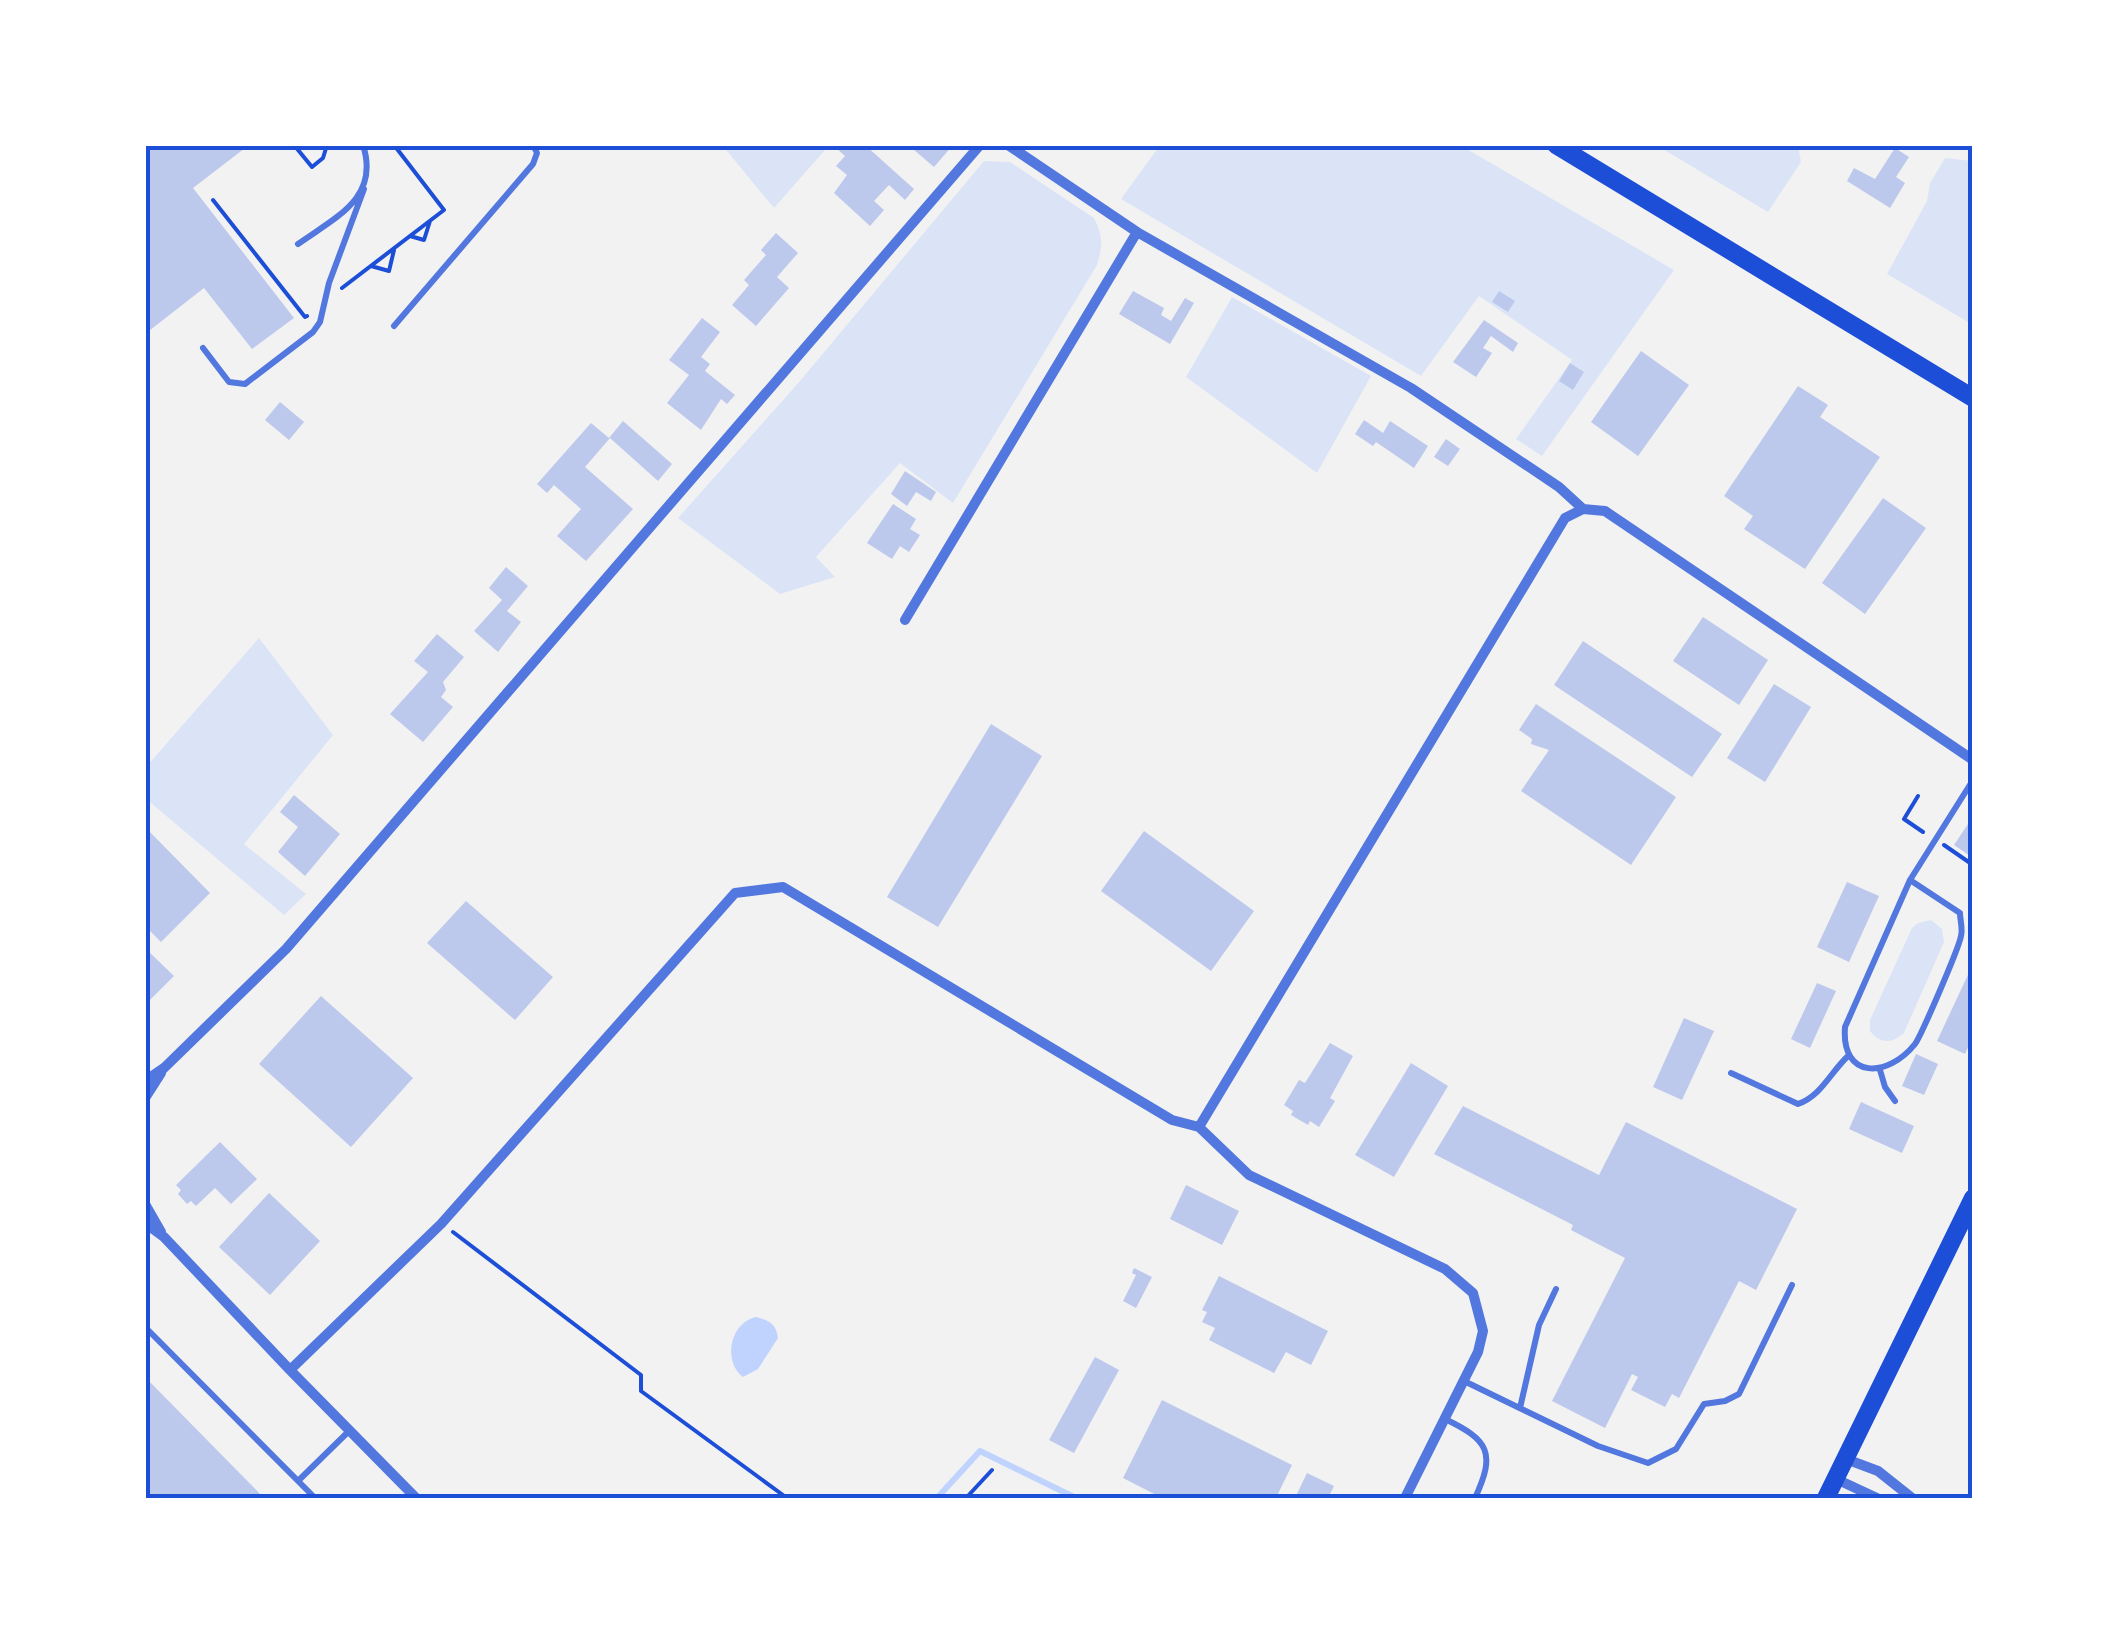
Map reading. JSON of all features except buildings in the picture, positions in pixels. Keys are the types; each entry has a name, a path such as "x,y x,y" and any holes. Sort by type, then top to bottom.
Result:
{"main road":[{"path":"1556,145 1973,398"},
{"path":"1826,1498 1973,1198"}],"street":[{"path":"145,1081 164,1068 286,949 980,145"},
{"path":"1008,145 1137,232 1411,388 1559,487 1582,509"},
{"path":"905,620 1137,232"},
{"path":"1199,1127 1565,518 1582,509 1604,511 1973,760"},
{"path":"290,1370 442,1224 735,893 783,887 1172,1120 1199,1127 1249,1175 1444,1269 1473,1293 1483,1330 1478,1352 1406,1498"},
{"path":"145,1098 164,1068"},
{"path":"145,1204 164,1237"},
{"path":"145,1223 164,1237 348,1432 416,1498"},
{"path":"1846,1459 1878,1471 1912,1498"},
{"path":"1836,1479 1876,1498"}],"lane":[{"path":"204,348 230,382 245,384 313,332 320,322 329,283 364,189 370,165 363,145"},
{"path":"394,326 534,164 537,154 533,145"},
{"path":"298,244 346,209 364,189"},
{"path":"1910,880 1960,913 1962,935 1915,1043 1892,1066 1880,1070 1848,1056 1845,1027 1910,880 1973,780"},
{"path":"1731,1073 1798,1104 1814,1098 1848,1056"},
{"path":"1880,1070 1884,1087 1894,1101"},
{"path":"1464,1381 1598,1446 1648,1463 1676,1450 1704,1404 1739,1394 1792,1285"},
{"path":"1520,1408 1539,1325 1556,1289"},
{"path":"145,1326 316,1498"},
{"path":"1445,1419 1464,1428 1485,1448 1489,1461 1475,1498"},
{"path":"298,1481 348,1432"}],"path":[{"path":"294,145 312,167 323,158 328,145"},
{"path":"410,236 424,240 430,220"},
{"path":"371,266 389,271 394,248"},
{"path":"442,1224 641,1375 641,1391 786,1498"},
{"path":"966,1498 992,1470"}],"shaded area":[{"path":"722,145 820,145 825,150 774,208"},
{"path":"1160,145 1460,145 1674,270 1542,456 1516,439 1572,360 1479,296 1421,376 1121,199"},
{"path":"1656,145 1798,145 1801,162 1768,212"},
{"path":"1945,158 1973,161 1973,325 1887,274 1927,201 1930,183"},
{"path":"984,161 1010,162 1094,218 1101,241 1097,265 953,503 900,463 816,557 835,577 780,594 678,518 800,381"},
{"path":"1232,297 1371,376 1317,473 1186,377"},
{"path":"259,638 333,735 244,844 306,894 284,915 145,798 145,768"},
{"path":"1931,920 1942,929 1944,942 1904,1033 1891,1041 1882,1040 1870,1031 1870,1020 1912,928"}],"water":[{"path":"756,1317 771,1324 778,1338 758,1369 743,1377 733,1362 732,1344 740,1327"}],"waterway":[{"path":"937,1498 980,1451 1076,1498"}]}
